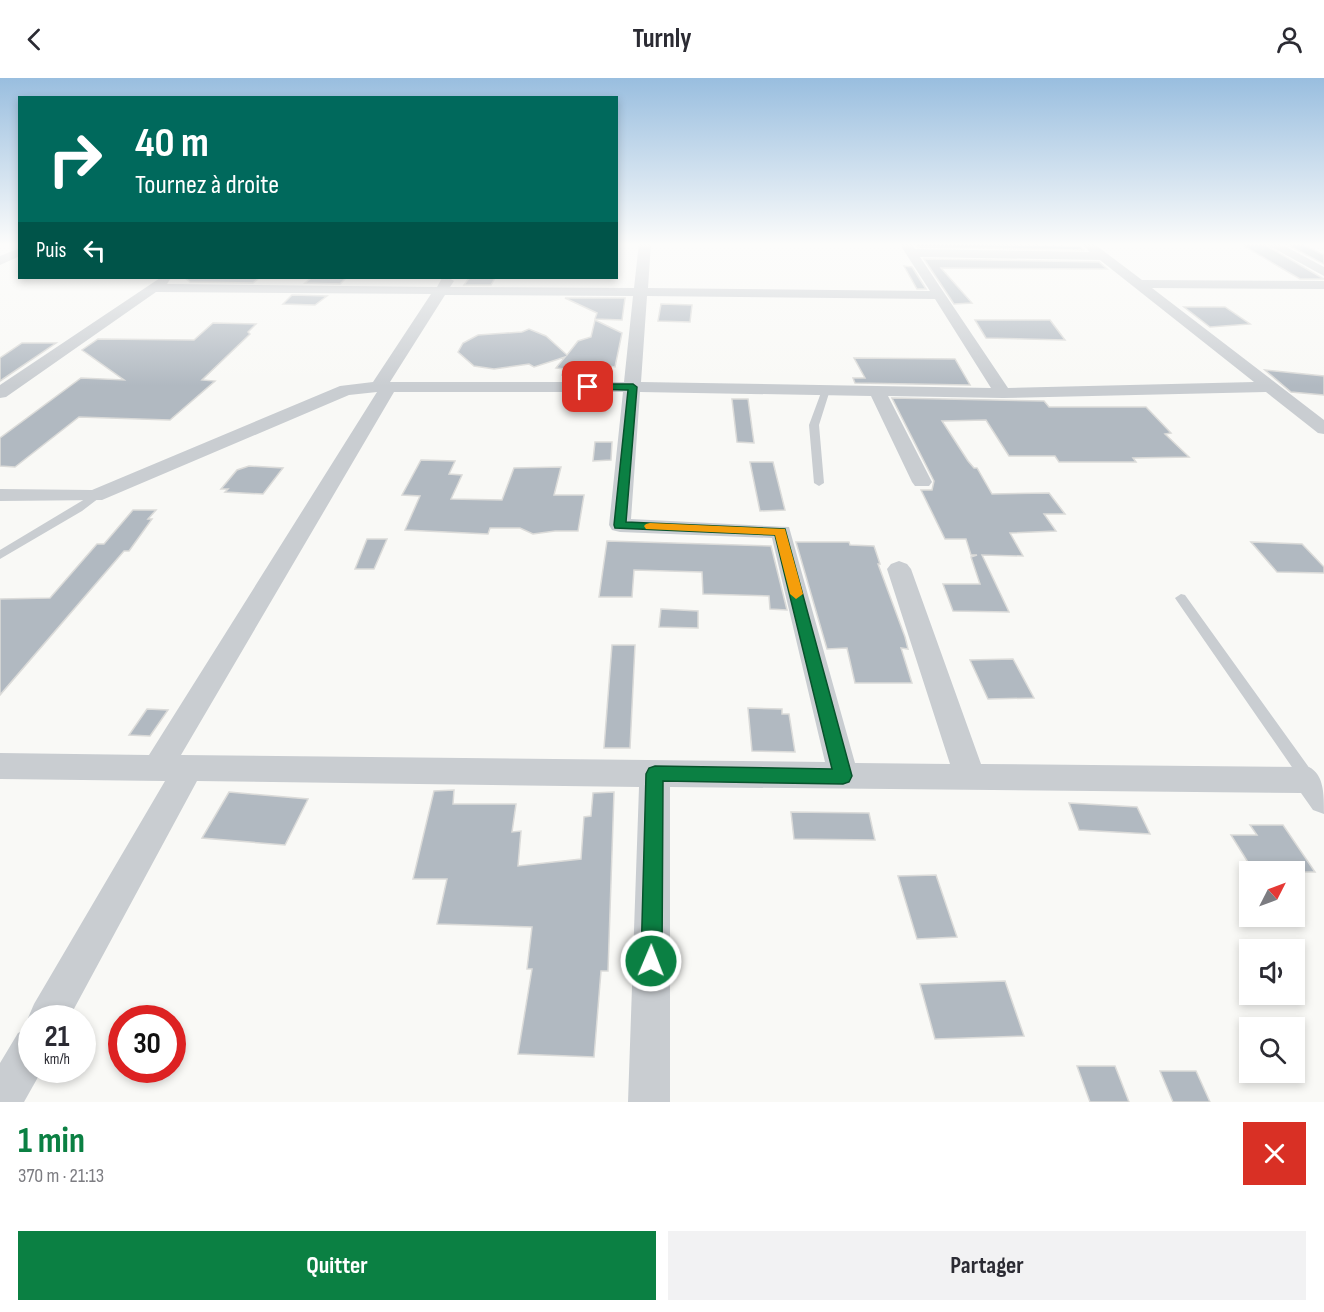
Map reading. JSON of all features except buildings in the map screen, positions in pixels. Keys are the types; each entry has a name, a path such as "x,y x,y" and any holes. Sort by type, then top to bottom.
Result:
{"street":[{"path":"0,393 149,291"},
{"path":"54,1005 173,768 384,387 441,291"},
{"path":"636,291 938,296"},
{"path":"642,291 620,525 781,532 843,776"},
{"path":"935,291 1003,393"},
{"path":"1147,291 1324,429"},
{"path":"0,495 95,496 346,390 384,387 633,387 1003,393 1268,387"},
{"path":"877,391 922,482"},
{"path":"899,569 970,777"},
{"path":"0,765 970,777 1316,790"},
{"path":"649,1102 655,774"},
{"path":"1,1102 18,1072"}],"lane":[{"path":"819,483 814,425 826,390"},
{"path":"0,555 78,509 95,496"},
{"path":"1181,598 1316,790"}],"slow traffic":[{"path":"650,526 781,532 796,594"}],"route":[{"path":"588,387 633,387 620,525 781,532 843,776 655,774 651,961"}]}
